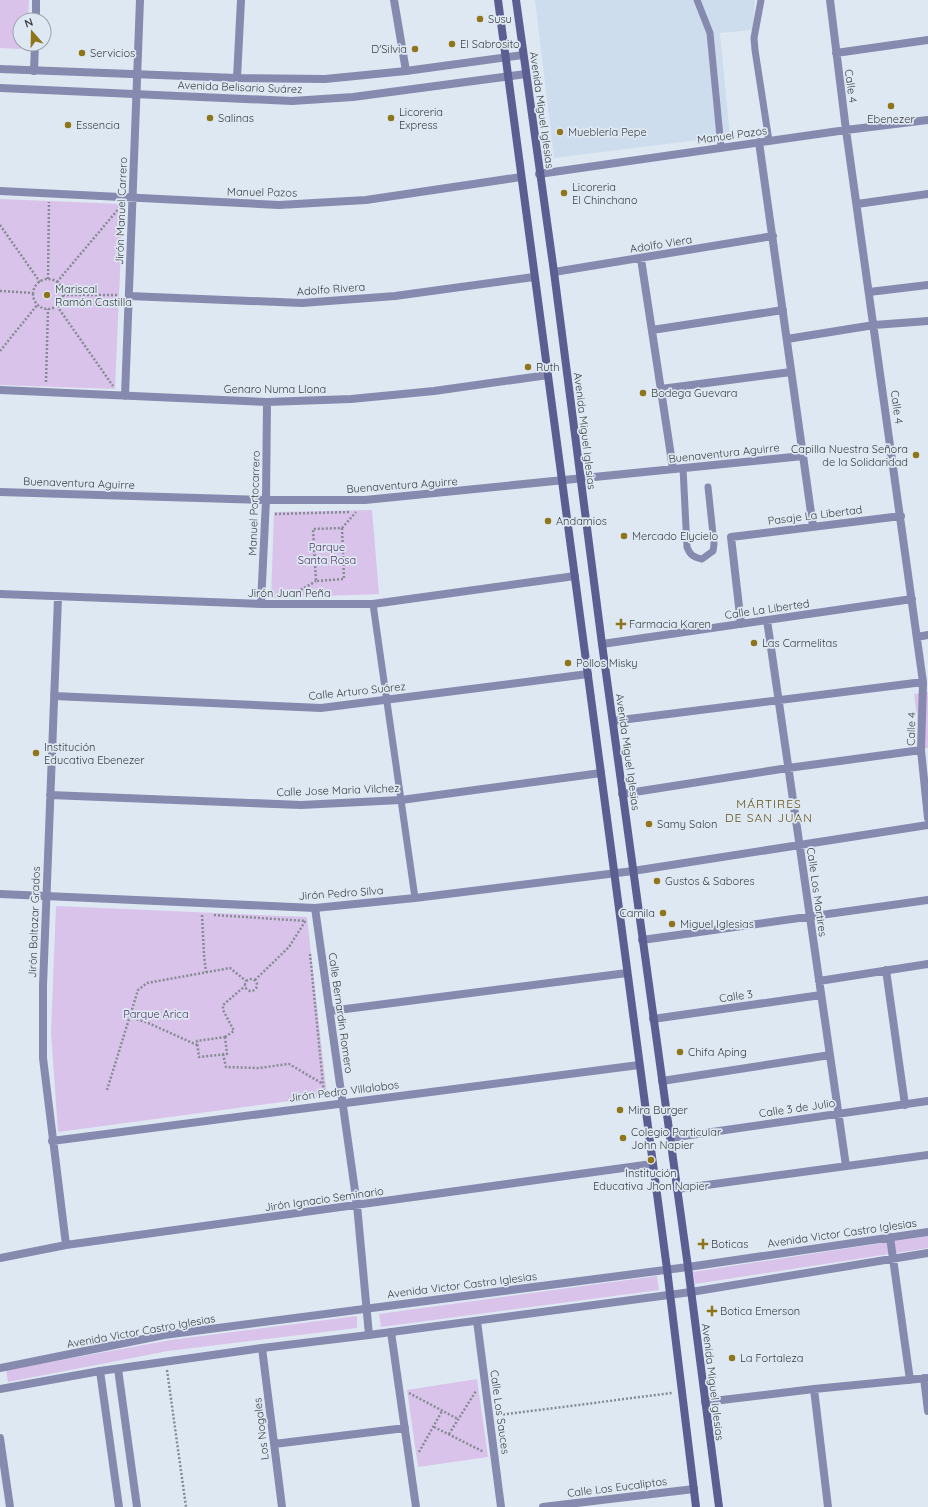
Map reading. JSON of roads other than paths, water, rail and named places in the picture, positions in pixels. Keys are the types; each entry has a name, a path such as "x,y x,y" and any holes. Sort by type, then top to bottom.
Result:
{"main road":[{"path":"498,0 667,1269 696,1507"},
{"name":"Avenida Miguel Iglesias","path":"516,0 539,174 554,272 612,721 688,1267 719,1507"}],"street":[{"path":"36,0 36,12"},
{"name":"Jirón Manuel Carrero","path":"125,396 140,0"},
{"path":"238,78 241,0"},
{"path":"394,0 406,71"},
{"name":"Calle 4","path":"830,0 868,292 918,636 923,682 921,750 928,818"},
{"path":"836,53 928,40"},
{"path":"34,71 35,52"},
{"name":"Avenida Belisario Suárez","path":"0,69 137,75 325,79 406,71 524,55"},
{"name":"Avenida Belisario Suárez","path":"0,88 292,101 353,97 526,74"},
{"name":"Manuel Pazos","path":"539,174 721,147 928,120"},
{"path":"760,142 813,527"},
{"name":"Manuel Pazos","path":"0,192 287,204 366,200 521,177"},
{"path":"857,204 928,194"},
{"name":"Adolfo Viera","path":"554,272 772,236"},
{"path":"641,258 673,469"},
{"name":"Adolfo Rivera","path":"129,296 302,303 395,296 534,277"},
{"path":"868,292 928,285"},
{"path":"652,330 783,310"},
{"path":"787,339 874,325 928,321"},
{"path":"661,389 791,372"},
{"name":"Genaro Numa Llona","path":"0,390 267,402 350,399 434,391 548,376"},
{"name":"Manuel Portocarrero","path":"261,604 266,500 267,402"},
{"name":"Buenaventura Aguirre","path":"0,492 266,500 369,500 803,456"},
{"name":"Pasaje La Libertad","path":"741,624 731,537 901,516"},
{"name":"Jirón Juan Peña","path":"0,594 58,598 261,604 373,604 575,576"},
{"name":"Jirón Baltazar Grados","path":"58,598 46,895 43,1058 66,1245"},
{"name":"Calle La Liberted","path":"602,644 912,599"},
{"name":"Calle Los Martires","path":"767,620 846,1166"},
{"path":"918,636 928,635"},
{"name":"Calle Arturo Suárez","path":"54,696 321,708 588,674"},
{"path":"612,721 923,682"},
{"path":"622,794 788,768 921,750"},
{"name":"Calle Jose Maria Vilchez","path":"50,795 301,805 401,800 601,773"},
{"name":"Jirón Pedro Silva","path":"0,894 315,908 614,875 928,825"},
{"path":"642,940 928,900"},
{"name":"Calle Bernardin Romero","path":"315,908 357,1205 366,1309 370,1335"},
{"path":"819,981 928,964"},
{"path":"886,970 905,1105"},
{"path":"330,1011 627,973"},
{"name":"Calle 3","path":"653,1019 821,995"},
{"path":"662,1081 830,1055"},
{"name":"Jirón Pedro Villalobos","path":"52,1141 342,1102 639,1065"},
{"name":"Calle 3 de Julio","path":"670,1138 838,1113 905,1105 928,1100"},
{"path":"677,1189 928,1156"},
{"name":"Jirón Ignacio Seminario","path":"0,1258 66,1245 652,1164"},
{"name":"Avenida Victor Castro Iglesias","path":"0,1368 164,1336 688,1267 928,1232"},
{"path":"890,1237 910,1380"},
{"path":"0,1389 118,1368 691,1292 928,1253"},
{"name":"Calle Los Sauces","path":"477,1321 501,1507"},
{"path":"391,1332 416,1507"},
{"name":"Los Nogales","path":"262,1348 282,1507"},
{"path":"118,1368 137,1507"},
{"path":"100,1371 119,1507"},
{"path":"705,1402 926,1378 928,1411"},
{"path":"814,1389 828,1507"},
{"path":"274,1444 405,1428"},
{"path":"0,1438 4,1491 10,1507"},
{"name":"Calle Los Eucaliptos","path":"543,1507 694,1489"}],"lane":[{"path":"697,0 710,33 721,147"},
{"path":"761,0 754,38 754,50 769,141"},
{"path":"683,468 687,547 689,554 695,558 702,559 713,551 714,544 708,487"},
{"path":"373,604 415,898"}],"place":[{"name":"Susu","path":"480,19"},
{"name":"El Sabrosito","path":"452,44"},
{"name":"D'Silvia","path":"415,49"},
{"name":"Servicios","path":"82,53"},
{"name":"Ebenezer","path":"891,106"},
{"name":"Salinas","path":"210,118"},
{"name":"Licoreria Express","path":"391,118"},
{"name":"Essencia","path":"68,125"},
{"name":"Mueblería Pepe","path":"560,132"},
{"name":"Licoreria El Chinchano","path":"564,193"},
{"name":"Mariscal Ramón Castilla","path":"47,295"},
{"name":"Ruth","path":"528,367"},
{"name":"Bodega Guevara","path":"643,393"},
{"name":"Capilla Nuestra Señora de la Solidaridad","path":"916,455"},
{"name":"Andamios","path":"548,521"},
{"name":"Mercado Elycielo","path":"624,536"},
{"name":"Farmacia Karen","path":"621,624"},
{"name":"Las Carmelitas","path":"754,643"},
{"name":"Pollos Misky","path":"568,663"},
{"name":"Institución Educativa Ebenezer","path":"36,753"},
{"name":"Samy Salon","path":"649,824"},
{"name":"Gustos & Sabores","path":"657,881"},
{"name":"Camila","path":"663,913"},
{"name":"Miguel Iglesias","path":"672,924"},
{"name":"Chifa Aping","path":"680,1052"},
{"name":"Mira Burger","path":"620,1110"},
{"name":"Colegio Particular John Napier","path":"623,1138"},
{"name":"Institución Educativa Jhon Napier","path":"651,1160"},
{"name":"Boticas","path":"703,1244"},
{"name":"Botica Emerson","path":"712,1311"},
{"name":"La Fortaleza","path":"732,1358"}],"district":[{"name":"MÁRTIRES DE SAN JUAN","path":"769,810"}],"park label":[{"name":"Parque Santa Rosa","path":"327,553"},
{"name":"Parque Arica","path":"156,1014"}]}
